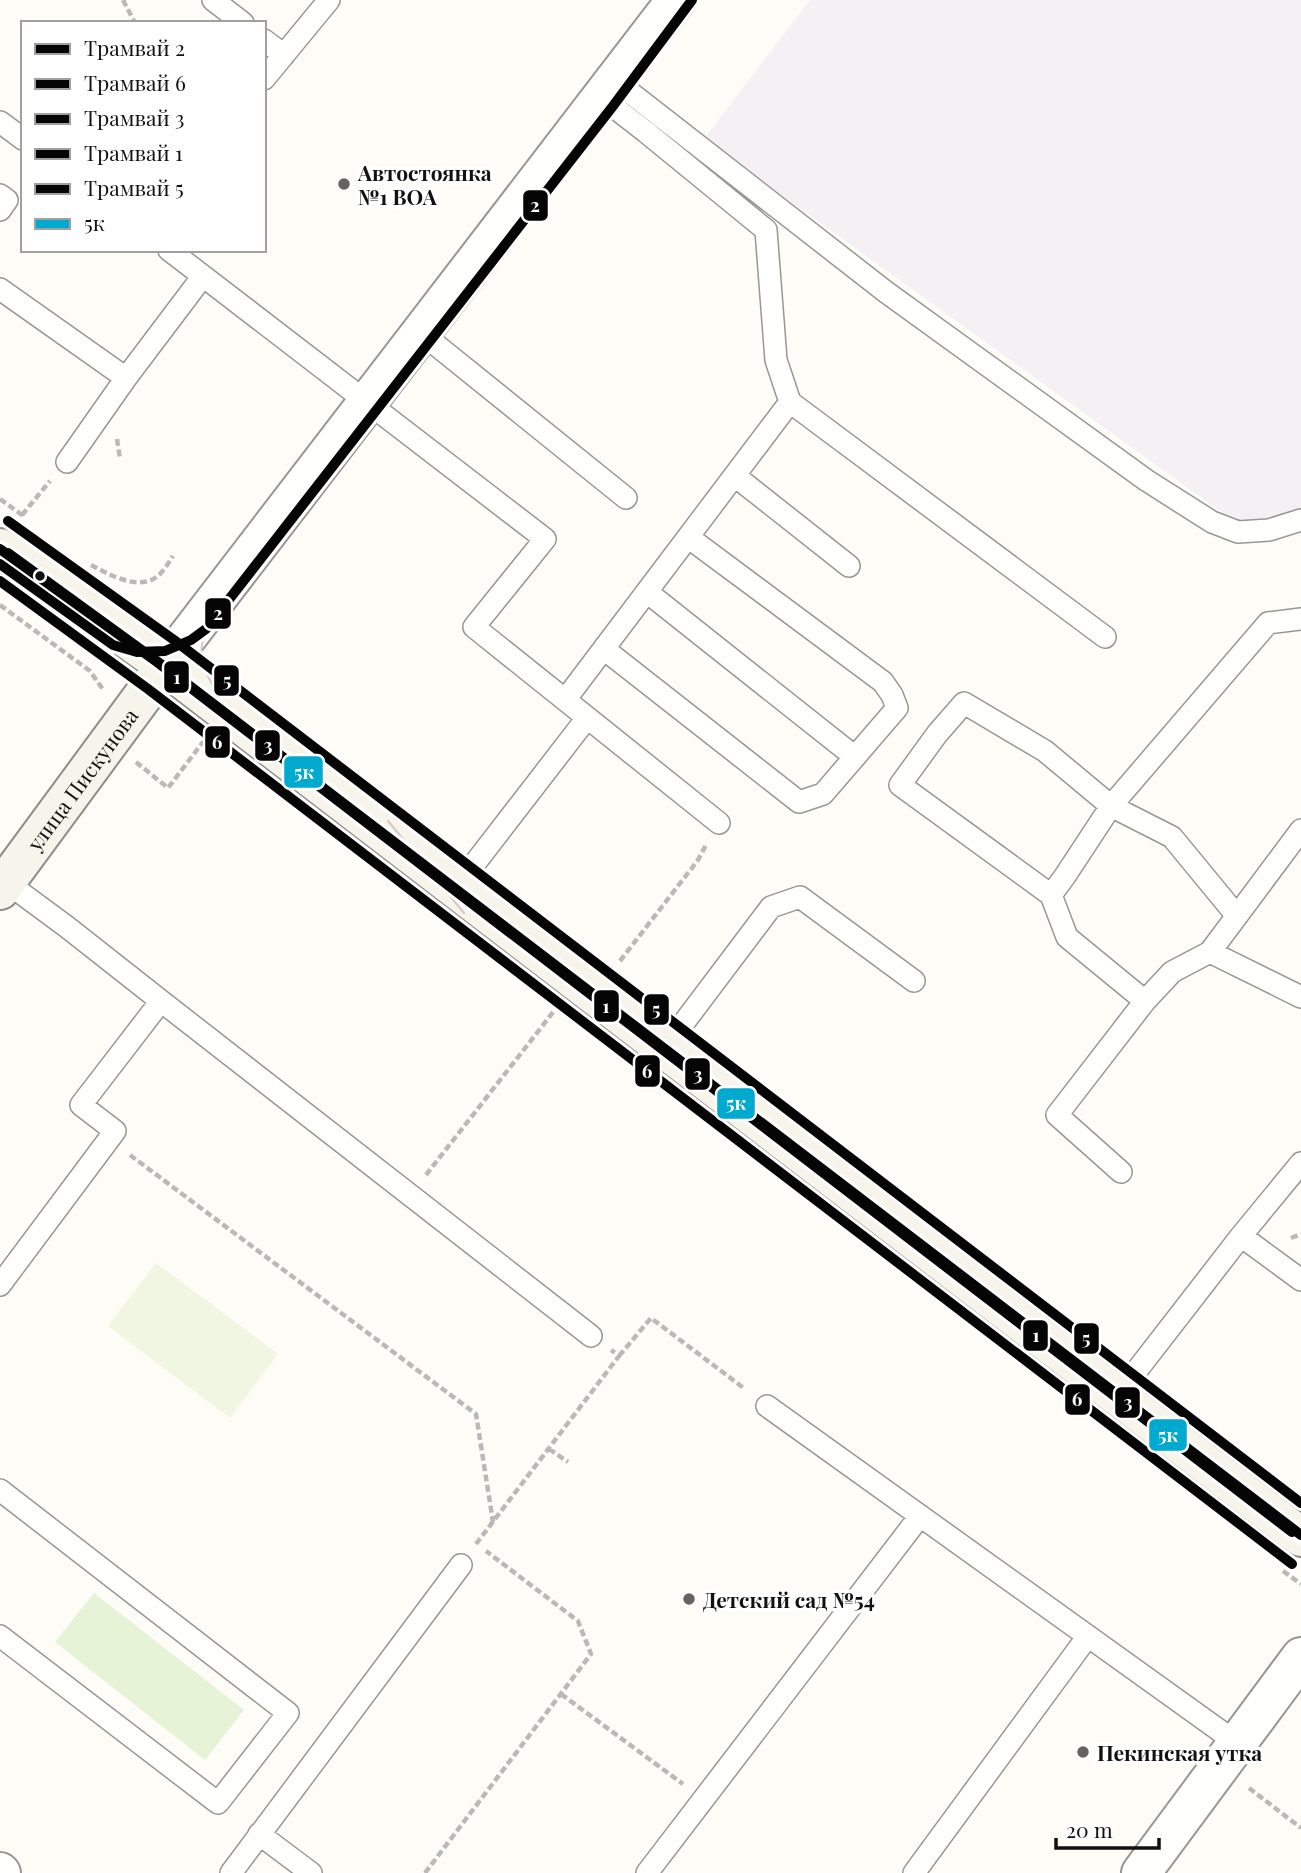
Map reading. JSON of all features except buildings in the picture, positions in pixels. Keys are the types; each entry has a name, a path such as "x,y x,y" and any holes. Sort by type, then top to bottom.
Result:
{"main road":[{"path":"0,548 164,666 1301,1537"},
{"name":"улица Пискунова","path":"3,886 164,666"}],"street":[{"name":"улица Пискунова","path":"164,666 676,0"},
{"path":"1141,1873 1301,1657"}],"lane":[{"path":"213,0 240,21"},
{"path":"266,77 330,0"},
{"path":"266,42 284,55"},
{"path":"608,88 646,132 766,230 776,360 790,402 1104,637"},
{"path":"608,88 1146,480 1212,522 1238,532 1269,530 1301,520"},
{"path":"0,122 21,138"},
{"path":"0,195 7,200 0,210"},
{"path":"172,252 545,539 474,627 719,823"},
{"path":"67,462 203,276"},
{"path":"0,289 126,378"},
{"path":"420,332 626,498"},
{"path":"565,700 790,402"},
{"path":"735,476 849,566"},
{"path":"604,649 799,802 823,794 897,708 883,682 688,537"},
{"path":"647,592 855,757"},
{"path":"1051,895 1111,806 1268,623 1301,619"},
{"path":"1145,1002 1067,937 1051,895 900,785 937,734 964,703 1045,751 1111,806 1172,837 1237,916"},
{"path":"455,889 587,718"},
{"path":"1121,1172 1056,1115 1172,972 1210,952 1301,830"},
{"path":"3,886 161,1001 591,1336"},
{"path":"664,1049 771,907 800,897 914,981"},
{"path":"1210,952 1301,997"},
{"path":"0,1285 115,1131 81,1105 161,1001"},
{"path":"1117,1396 1301,1163"},
{"path":"1241,1236 1301,1280"},
{"path":"767,1406 1088,1636 1229,1755"},
{"path":"0,1490 288,1713 218,1803 0,1636"},
{"path":"647,1873 920,1516"},
{"path":"231,1873 461,1565"},
{"path":"914,1873 1088,1636"},
{"path":"260,1835 311,1873"}],"path":[{"path":"123,0 134,21"},
{"path":"22,515 67,462"},
{"path":"93,566 138,583 158,577 173,556"},
{"path":"0,605 90,671 105,692 103,700"},
{"path":"130,757 168,788"},
{"path":"620,961 698,860 719,823"},
{"path":"410,1195 554,1011"},
{"path":"109,1139 477,1414 493,1522"},
{"path":"461,1565 619,1356 651,1318 767,1406"},
{"path":"591,1336 619,1356"},
{"path":"549,1449 568,1462"},
{"path":"425,1873 592,1654 578,1621 476,1544"},
{"path":"561,1694 704,1799"},
{"path":"1229,1755 1301,1828"}],"shaded area":[{"path":"810,0 1301,0 1301,512 1239,525 704,139"}],"green space":[{"path":"156,1263 278,1354 230,1418 108,1326"},
{"path":"94,1593 244,1710 205,1760 55,1642"}],"tram line":[{"name":"2","path":"0,564 113,645 137,652 165,651 191,640 206,629 613,106 692,0"},
{"name":"5","path":"8,521 174,640 1301,1503"},
{"name":"1","path":"0,549 157,662 1292,1532"},
{"name":"3","path":"8,553 165,667 1301,1535"},
{"name":"6","path":"0,581 148,689 1292,1564"},
{"path":"206,629 202,661 216,690"},
{"path":"388,821 464,913"}],"transit line":[{"name":"5к","path":"0,548 165,666 1301,1537"}],"place":[{"name":"Автостоянка №1 ВОА","path":"344,184"},
{"name":"Детский сад №54","path":"689,1599"},
{"name":"Пекинская утка","path":"1083,1752"}]}
